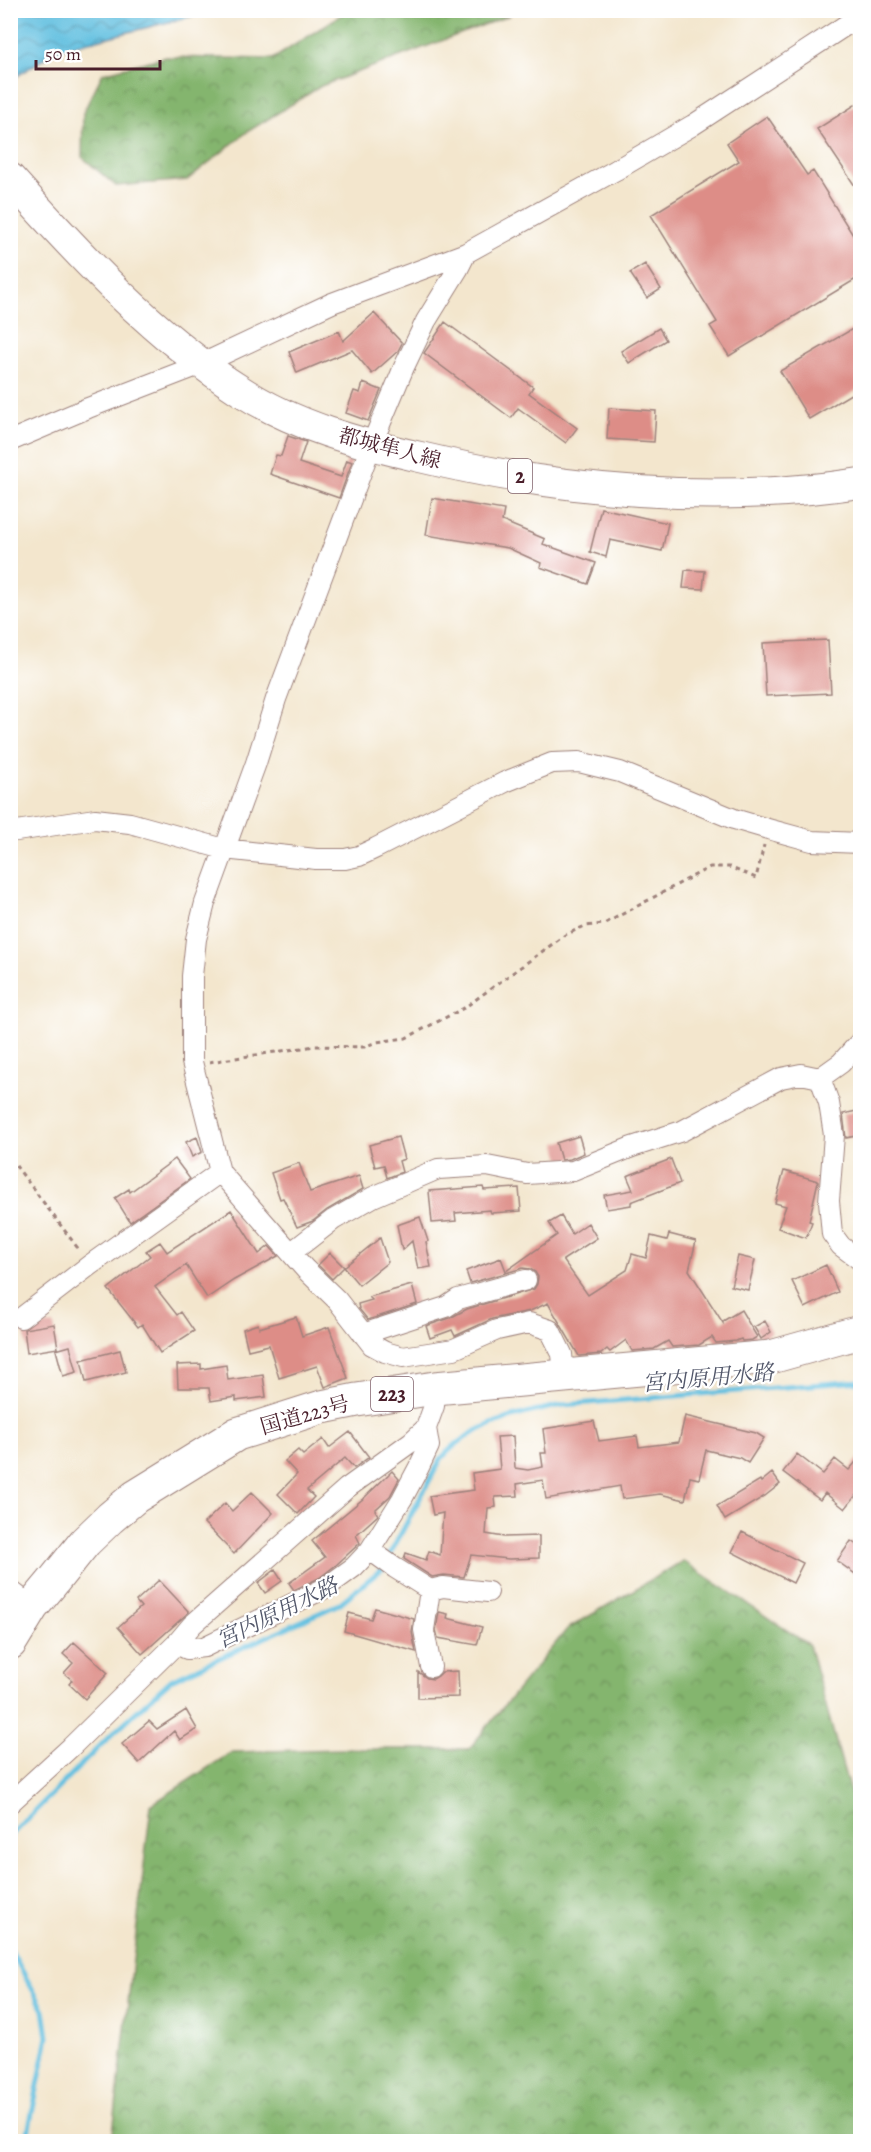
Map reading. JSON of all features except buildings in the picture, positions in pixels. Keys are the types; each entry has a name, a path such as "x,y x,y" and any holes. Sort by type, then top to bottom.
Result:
{"highway":[{"name":"国道223号","path":"10,1642 22,1598 135,1497 237,1434 322,1407 435,1388 771,1357 860,1335"}],"main road":[{"name":"都城隼人線","path":"10,178 115,290 197,361 243,392 275,410 314,427 371,446 464,468 663,493 757,493 861,483"}],"street":[{"path":"10,441 332,303 466,253 693,125 861,16"},
{"path":"466,253 426,321 371,446 276,699 256,764 205,903 196,939 191,1000 192,1062 220,1172 305,1269 337,1300 372,1345 385,1352 403,1357 454,1349 497,1330 529,1323 550,1330 562,1354 564,1375"},
{"path":"10,832 86,819 106,819 130,823 224,849 316,859 345,858 358,856 505,782 552,764 579,762 620,772 734,819 768,829 813,841 861,843"},
{"path":"291,1251 333,1220 373,1197 438,1169 487,1166 526,1174 573,1171 632,1147 682,1131 781,1078 801,1074 820,1078 841,1063 861,1042"},
{"path":"820,1078 829,1102 834,1135 829,1201 832,1234 841,1246 861,1260"},
{"path":"21,1318 90,1264 220,1172"},
{"path":"363,1334 446,1307 458,1299 526,1280"},
{"path":"10,1803 71,1747 176,1644 192,1625 346,1488 411,1442 426,1428 434,1406 435,1388"},
{"path":"176,1644 187,1649 204,1647 325,1588 373,1552 429,1446 426,1428"},
{"path":"373,1552 430,1590 443,1587 488,1592"},
{"path":"430,1590 424,1629 431,1667"}],"path":[{"path":"192,1062 214,1062 315,1046 364,1047 376,1042 406,1038 464,1008 565,935 585,926 603,924 710,867 729,867 756,878 768,829"},
{"path":"10,1158 90,1264"}],"green space":[{"path":"347,11 485,11 508,16 321,86 247,132 187,180 116,186 82,157 83,113 103,73 165,57 273,59"},
{"path":"683,1561 809,1645 850,1792 860,1807 860,2141 112,2141 151,1805 232,1752 469,1749 567,1629"}],"water":[{"path":"11,10 213,11 57,50 11,80"}],"waterway":[{"name":"宮内原用水路","path":"10,1836 111,1735 171,1680 339,1604 382,1569 441,1459 453,1447 481,1428 530,1412 563,1405 860,1381"},
{"name":"宮内原用水路","path":"10,1949 44,2010 48,2037 26,2142"}]}
